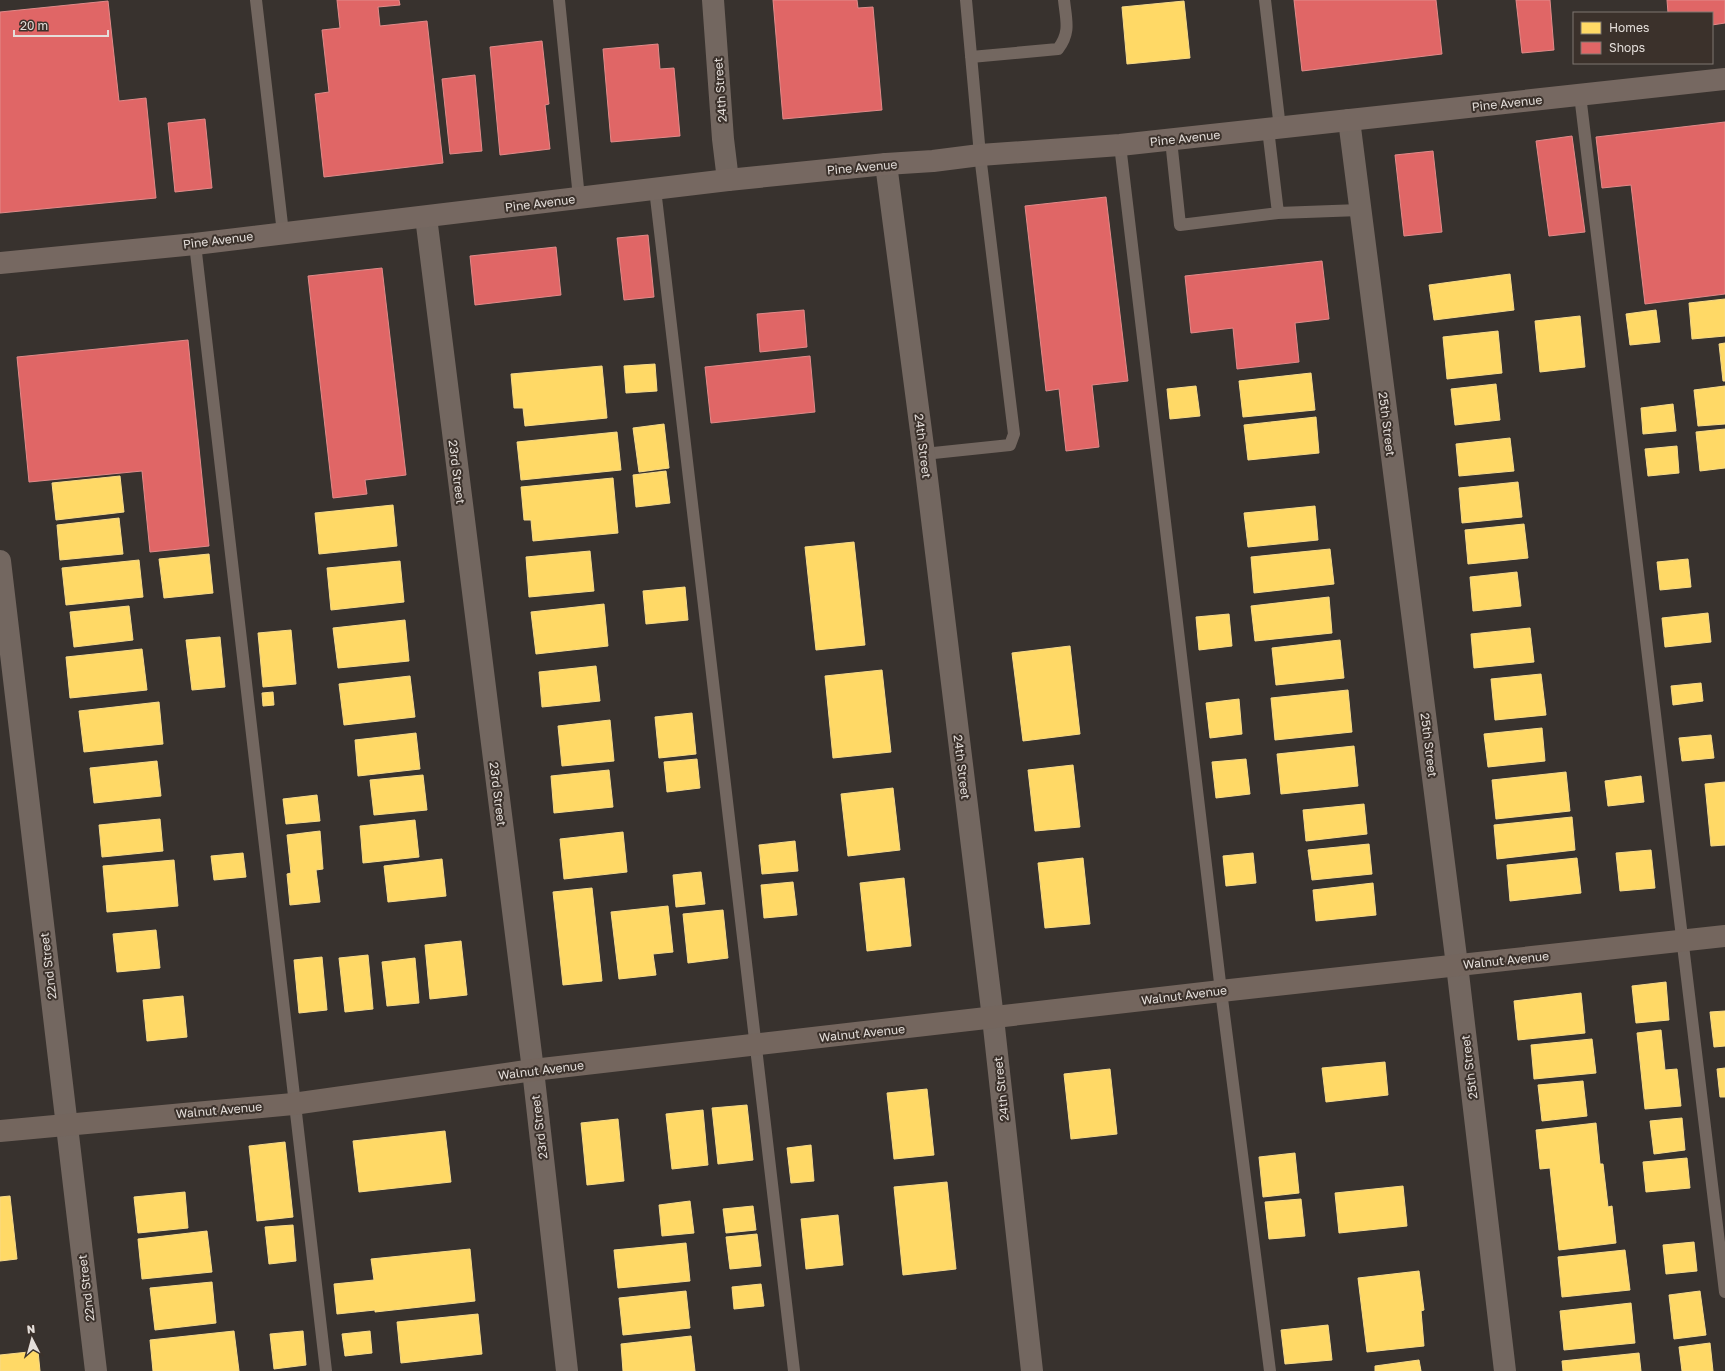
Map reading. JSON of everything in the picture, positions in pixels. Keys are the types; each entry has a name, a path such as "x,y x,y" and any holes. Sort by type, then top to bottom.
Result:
{"main road":[{"name":"Pine Avenue","path":"0,263 194,244 728,180 886,164 933,161 980,155 1171,140 1725,79"},
{"name":"Walnut Avenue","path":"0,1131 293,1104 532,1070 1221,991 1725,936"}],"street":[{"name":"24th Street","path":"713,0 723,138 728,180"},
{"name":"25th Street","path":"1349,120 1457,965 1505,1371"},
{"name":"24th Street","path":"886,164 924,454 993,1018 1032,1371"},
{"name":"23rd Street","path":"426,216 532,1070 567,1371"},
{"name":"22nd Street","path":"0,561 96,1371"}],"lane":[{"path":"256,0 283,233"},
{"path":"559,0 579,198"},
{"path":"924,454 1010,445 1014,434 980,155 966,0"},
{"path":"971,57 1058,49 1064,41 1067,30 1064,0"},
{"path":"1265,0 1278,213"},
{"path":"1580,95 1725,1292"},
{"path":"1171,140 1180,225 1278,213 1360,210"},
{"path":"1120,145 1221,991 1270,1371"},
{"path":"655,189 794,1371"},
{"path":"194,244 293,1104 326,1371"}],"building: Homes":[{"path":"1184,1 1190,58 1127,64 1122,7"},
{"path":"1510,274 1514,310 1434,320 1429,285"},
{"path":"1725,299 1725,336 1692,339 1689,303"},
{"path":"1656,310 1660,342 1630,345 1626,314"},
{"path":"1580,316 1585,367 1540,372 1535,321"},
{"path":"1498,331 1502,373 1447,379 1443,337"},
{"path":"1725,343 1725,381 1723,381 1719,344"},
{"path":"655,364 657,391 626,393 624,366"},
{"path":"602,366 607,418 525,426 523,408 514,408 511,374"},
{"path":"1311,373 1315,410 1243,417 1239,381"},
{"path":"1496,384 1500,420 1455,425 1451,389"},
{"path":"1196,386 1200,416 1170,419 1167,389"},
{"path":"1725,386 1725,424 1698,426 1694,390"},
{"path":"1673,404 1676,431 1643,434 1641,408"},
{"path":"1316,417 1319,453 1248,460 1244,425"},
{"path":"664,424 669,468 639,472 633,428"},
{"path":"1725,429 1725,468 1700,471 1696,432"},
{"path":"617,432 621,470 521,480 517,442"},
{"path":"1510,438 1514,471 1459,476 1456,444"},
{"path":"1677,446 1679,473 1648,476 1645,449"},
{"path":"666,471 670,503 636,507 633,475"},
{"path":"120,476 124,512 56,520 52,483"},
{"path":"613,478 618,533 533,541 531,520 524,520 521,487"},
{"path":"1518,482 1522,517 1462,523 1459,488"},
{"path":"393,505 397,546 319,554 315,513"},
{"path":"1315,506 1318,540 1248,547 1244,513"},
{"path":"119,518 123,554 60,560 57,525"},
{"path":"1524,524 1528,558 1468,564 1465,530"},
{"path":"854,542 865,645 816,650 805,547"},
{"path":"1330,549 1334,584 1254,593 1251,557"},
{"path":"590,551 594,591 529,597 526,557"},
{"path":"209,554 213,593 164,598 159,559"},
{"path":"1688,559 1691,587 1660,590 1657,562"},
{"path":"139,560 143,597 66,605 62,568"},
{"path":"400,561 404,602 331,610 327,568"},
{"path":"1517,572 1521,606 1473,611 1470,577"},
{"path":"685,587 688,620 646,624 643,591"},
{"path":"1329,597 1332,633 1255,641 1251,606"},
{"path":"604,604 608,646 536,654 531,612"},
{"path":"129,606 133,640 74,647 70,612"},
{"path":"1708,613 1711,642 1665,647 1662,618"},
{"path":"1229,614 1232,646 1199,650 1196,617"},
{"path":"405,620 409,661 338,668 333,628"},
{"path":"1530,628 1534,662 1474,668 1471,634"},
{"path":"291,630 296,684 263,687 258,633"},
{"path":"220,637 225,687 192,690 186,640"},
{"path":"1340,640 1344,678 1276,685 1272,648"},
{"path":"1070,646 1080,734 1023,741 1012,653"},
{"path":"142,649 147,690 70,698 66,657"},
{"path":"596,666 600,701 542,707 539,672"},
{"path":"882,670 891,752 833,758 825,676"},
{"path":"1541,674 1546,715 1495,720 1491,679"},
{"path":"410,676 415,717 344,725 339,684"},
{"path":"1701,683 1703,701 1673,705 1671,686"},
{"path":"1348,690 1352,732 1275,740 1271,698"},
{"path":"273,692 274,705 263,706 262,693"},
{"path":"1239,699 1242,734 1210,738 1206,703"},
{"path":"159,702 163,744 84,752 79,711"},
{"path":"692,713 696,754 659,758 655,717"},
{"path":"610,720 614,761 562,766 558,726"},
{"path":"1542,728 1545,761 1488,767 1484,734"},
{"path":"416,733 420,769 358,776 355,740"},
{"path":"1711,735 1714,758 1682,761 1679,738"},
{"path":"1354,746 1358,786 1281,794 1277,754"},
{"path":"697,759 700,788 667,792 664,762"},
{"path":"1246,759 1250,794 1216,798 1212,762"},
{"path":"157,761 161,796 94,803 90,768"},
{"path":"1073,765 1080,827 1035,831 1028,770"},
{"path":"609,770 613,807 554,813 551,776"},
{"path":"1566,772 1570,811 1496,819 1492,780"},
{"path":"423,775 427,810 374,815 370,780"},
{"path":"1641,776 1644,802 1608,806 1605,781"},
{"path":"1725,782 1725,845 1711,846 1705,784"},
{"path":"893,788 900,850 848,856 841,794"},
{"path":"317,795 320,821 286,824 283,799"},
{"path":"1364,804 1367,834 1306,841 1303,810"},
{"path":"1572,817 1575,850 1497,859 1494,825"},
{"path":"160,819 163,851 102,857 99,825"},
{"path":"415,820 419,857 363,863 360,826"},
{"path":"320,831 323,869 316,870 320,902 290,905 287,874 291,873 287,835"},
{"path":"623,832 627,872 564,879 560,839"},
{"path":"795,841 798,871 762,874 759,845"},
{"path":"1369,844 1372,874 1312,880 1308,850"},
{"path":"1651,850 1655,888 1620,891 1616,853"},
{"path":"243,853 246,877 214,880 211,856"},
{"path":"1253,853 1256,883 1226,886 1223,856"},
{"path":"1083,858 1090,924 1045,928 1038,863"},
{"path":"1577,858 1581,893 1510,901 1507,865"},
{"path":"442,859 446,896 388,902 384,866"},
{"path":"174,860 178,906 107,912 103,866"},
{"path":"701,872 705,904 676,907 673,875"},
{"path":"904,878 911,946 867,951 860,883"},
{"path":"793,882 797,915 764,918 761,885"},
{"path":"1373,883 1376,915 1316,921 1313,890"},
{"path":"592,888 602,981 563,985 553,892"},
{"path":"668,906 673,952 653,954 656,975 619,979 611,912"},
{"path":"723,910 728,958 688,963 683,914"},
{"path":"156,930 160,968 117,972 113,934"},
{"path":"461,941 467,995 430,999 425,945"},
{"path":"368,955 373,1009 345,1012 339,958"},
{"path":"322,957 327,1010 299,1013 294,960"},
{"path":"415,958 419,1003 387,1006 382,962"},
{"path":"1666,982 1669,1020 1636,1023 1632,986"},
{"path":"1581,993 1585,1033 1518,1040 1514,1001"},
{"path":"183,996 187,1037 147,1041 143,1000"},
{"path":"1725,1011 1725,1046 1714,1047 1710,1012"},
{"path":"1661,1030 1665,1070 1677,1069 1681,1106 1645,1109 1637,1033"},
{"path":"1592,1039 1596,1073 1534,1079 1531,1045"},
{"path":"1385,1062 1388,1095 1326,1102 1322,1068"},
{"path":"1725,1068 1725,1097 1720,1097 1717,1069"},
{"path":"1110,1069 1117,1134 1071,1139 1064,1074"},
{"path":"1583,1081 1587,1116 1542,1121 1538,1085"},
{"path":"927,1089 934,1155 894,1159 887,1093"},
{"path":"747,1105 753,1160 718,1164 712,1108"},
{"path":"703,1110 708,1165 672,1169 666,1114"},
{"path":"1682,1118 1685,1150 1654,1154 1650,1121"},
{"path":"618,1119 624,1181 587,1185 581,1123"},
{"path":"1596,1123 1600,1164 1603,1164 1608,1207 1612,1206 1616,1243 1559,1250 1550,1168 1540,1169 1536,1130"},
{"path":"445,1131 451,1182 359,1192 353,1141"},
{"path":"285,1142 293,1217 257,1221 249,1146"},
{"path":"811,1145 814,1181 791,1183 787,1148"},
{"path":"1295,1153 1299,1193 1263,1197 1259,1157"},
{"path":"1687,1158 1690,1188 1646,1192 1643,1162"},
{"path":"947,1182 956,1269 903,1275 894,1187"},
{"path":"1403,1186 1407,1226 1339,1233 1335,1193"},
{"path":"185,1192 188,1228 138,1233 134,1197"},
{"path":"10,1196 17,1259 0,1261 0,1197"},
{"path":"1301,1199 1305,1236 1269,1239 1265,1202"},
{"path":"690,1201 694,1233 662,1236 659,1205"},
{"path":"753,1206 756,1230 726,1233 723,1209"},
{"path":"838,1215 843,1265 806,1269 801,1219"},
{"path":"293,1225 296,1261 269,1264 265,1227"},
{"path":"207,1231 212,1272 142,1279 138,1239"},
{"path":"757,1234 761,1266 730,1269 726,1237"},
{"path":"1694,1242 1697,1271 1666,1274 1663,1245"},
{"path":"686,1243 690,1281 618,1288 614,1250"},
{"path":"470,1249 475,1301 375,1312 375,1310 337,1314 334,1284 374,1280 371,1259"},
{"path":"1625,1250 1630,1290 1562,1297 1558,1257"},
{"path":"1419,1271 1424,1310 1421,1311 1424,1346 1367,1352 1358,1278"},
{"path":"212,1282 216,1323 155,1330 150,1288"},
{"path":"761,1284 764,1306 734,1309 732,1287"},
{"path":"686,1291 690,1328 623,1335 619,1298"},
{"path":"1700,1291 1706,1335 1674,1339 1669,1295"},
{"path":"1631,1303 1635,1343 1564,1350 1560,1311"},
{"path":"478,1314 482,1354 401,1363 397,1322"},
{"path":"1328,1325 1332,1360 1285,1364 1281,1330"},
{"path":"234,1331 239,1371 153,1371 150,1340"},
{"path":"303,1331 306,1365 274,1369 270,1334"},
{"path":"370,1331 372,1353 345,1356 342,1334"},
{"path":"691,1336 695,1371 623,1371 621,1344"},
{"path":"1710,1343 1713,1371 1682,1371 1679,1347"},
{"path":"38,1351 40,1371 0,1371 0,1355"},
{"path":"1639,1353 1641,1371 1563,1371 1562,1361"},
{"path":"1419,1360 1421,1371 1375,1371 1375,1366"}],"building: Shops":[{"path":"337,0 399,0 400,5 378,7 380,26 427,21 443,163 324,177 315,94 329,92 322,30 340,28"},
{"path":"773,0 857,0 858,8 873,7 882,110 783,119"},
{"path":"1294,0 1436,0 1442,54 1302,71"},
{"path":"1516,0 1550,0 1554,50 1522,53"},
{"path":"1667,0 1725,0 1725,23 1713,25 1713,12 1668,12"},
{"path":"108,1 119,101 146,98 156,198 0,213 0,12"},
{"path":"542,41 549,104 545,105 550,149 500,155 490,47"},
{"path":"658,44 660,69 674,68 680,136 611,142 603,49"},
{"path":"475,75 482,151 450,154 442,79"},
{"path":"205,119 212,188 175,192 168,123"},
{"path":"1725,122 1725,294 1645,304 1631,185 1602,188 1596,137"},
{"path":"1572,136 1585,232 1549,236 1536,141"},
{"path":"1433,151 1442,232 1404,236 1395,155"},
{"path":"1106,197 1128,381 1092,385 1099,447 1066,451 1059,389 1046,391 1025,206"},
{"path":"648,235 654,297 624,300 617,238"},
{"path":"556,247 561,295 475,305 470,256"},
{"path":"1322,261 1329,319 1295,323 1299,362 1237,369 1233,328 1191,333 1185,276"},
{"path":"382,268 406,475 365,480 367,494 333,498 308,276"},
{"path":"804,310 807,347 760,352 757,314"},
{"path":"188,340 209,546 150,552 142,471 29,482 17,357"},
{"path":"810,356 815,412 711,423 705,367"}]}
